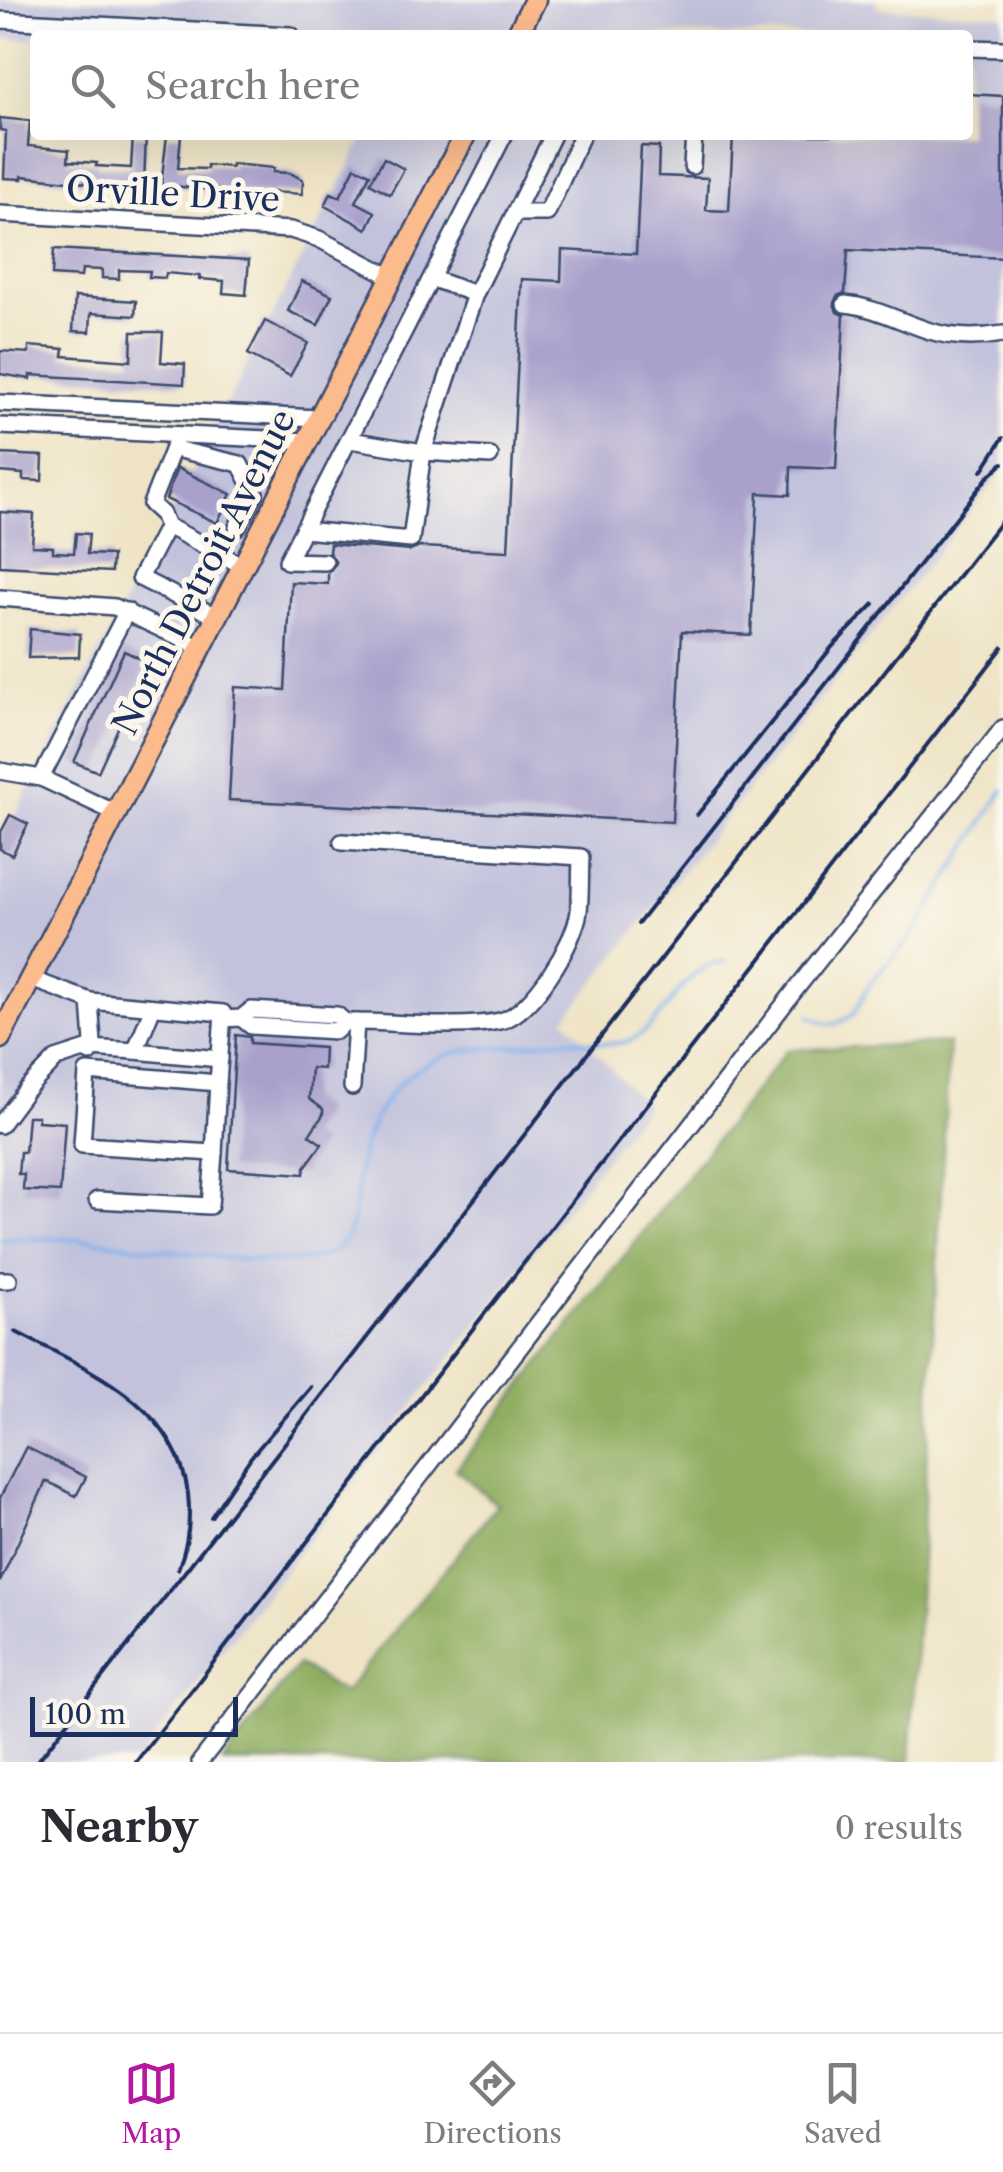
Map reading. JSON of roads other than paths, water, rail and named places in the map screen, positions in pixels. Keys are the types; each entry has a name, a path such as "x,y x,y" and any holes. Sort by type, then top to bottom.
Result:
{"main road":[{"path":"520,30 535,0"},
{"name":"North Detroit Avenue","path":"0,1038 463,140"}],"street":[{"path":"0,20 194,30"},
{"path":"973,48 1003,48"},
{"path":"325,562 287,561 502,140"},
{"path":"303,530 411,540 424,452 476,294 551,140"},
{"path":"515,213 547,213 580,140"},
{"path":"692,166 694,140"},
{"name":"Orville Drive","path":"0,214 291,230 319,239 392,277"},
{"path":"432,279 476,294"},
{"path":"845,304 878,311 934,332 965,336 1003,334"},
{"path":"0,403 320,418"},
{"path":"0,426 175,442 240,438 308,441"},
{"path":"237,527 255,493 240,464 240,438"},
{"path":"350,440 424,452 490,456"},
{"path":"175,442 240,464"},
{"path":"175,442 151,504 168,526 244,566"},
{"path":"247,509 266,519"},
{"path":"168,526 140,578 217,617"},
{"path":"192,604 218,553"},
{"path":"154,624 171,593"},
{"path":"0,598 100,604 127,611 201,648"},
{"path":"41,778 127,611"},
{"path":"200,1762 1003,728"},
{"path":"0,771 41,778 116,813"},
{"path":"222,1018 240,1018 251,1026 331,1031 350,1022 504,1020 521,1010 561,960 579,914 581,857 342,842"},
{"path":"31,979 90,1001 223,1013 210,1206 97,1200"},
{"path":"90,1001 93,1044 82,1145 214,1152"},
{"path":"135,1051 153,1007"},
{"path":"350,1022 352,1087"},
{"path":"0,1126 26,1090 56,1059 90,1048 220,1059"},
{"path":"88,1072 218,1083"}],"waterway":[{"path":"810,1016 836,1024 853,1015 870,983 911,937 1003,790"},
{"path":"0,1240 83,1240 250,1260 312,1259 332,1252 350,1230 368,1134 384,1104 406,1078 434,1060 470,1050 556,1040 606,1044 628,1041 653,1023 697,972 725,962"}],"railway":[{"path":"982,471 1003,438"},
{"path":"638,924 987,478 1003,463"},
{"path":"37,1762 1003,519"},
{"path":"697,815 832,647 874,604"},
{"path":"136,1762 1003,647"},
{"path":"16,1332 124,1393 166,1436 180,1463 188,1494 188,1533 178,1569"},
{"path":"211,1517 251,1457 311,1387"}]}
